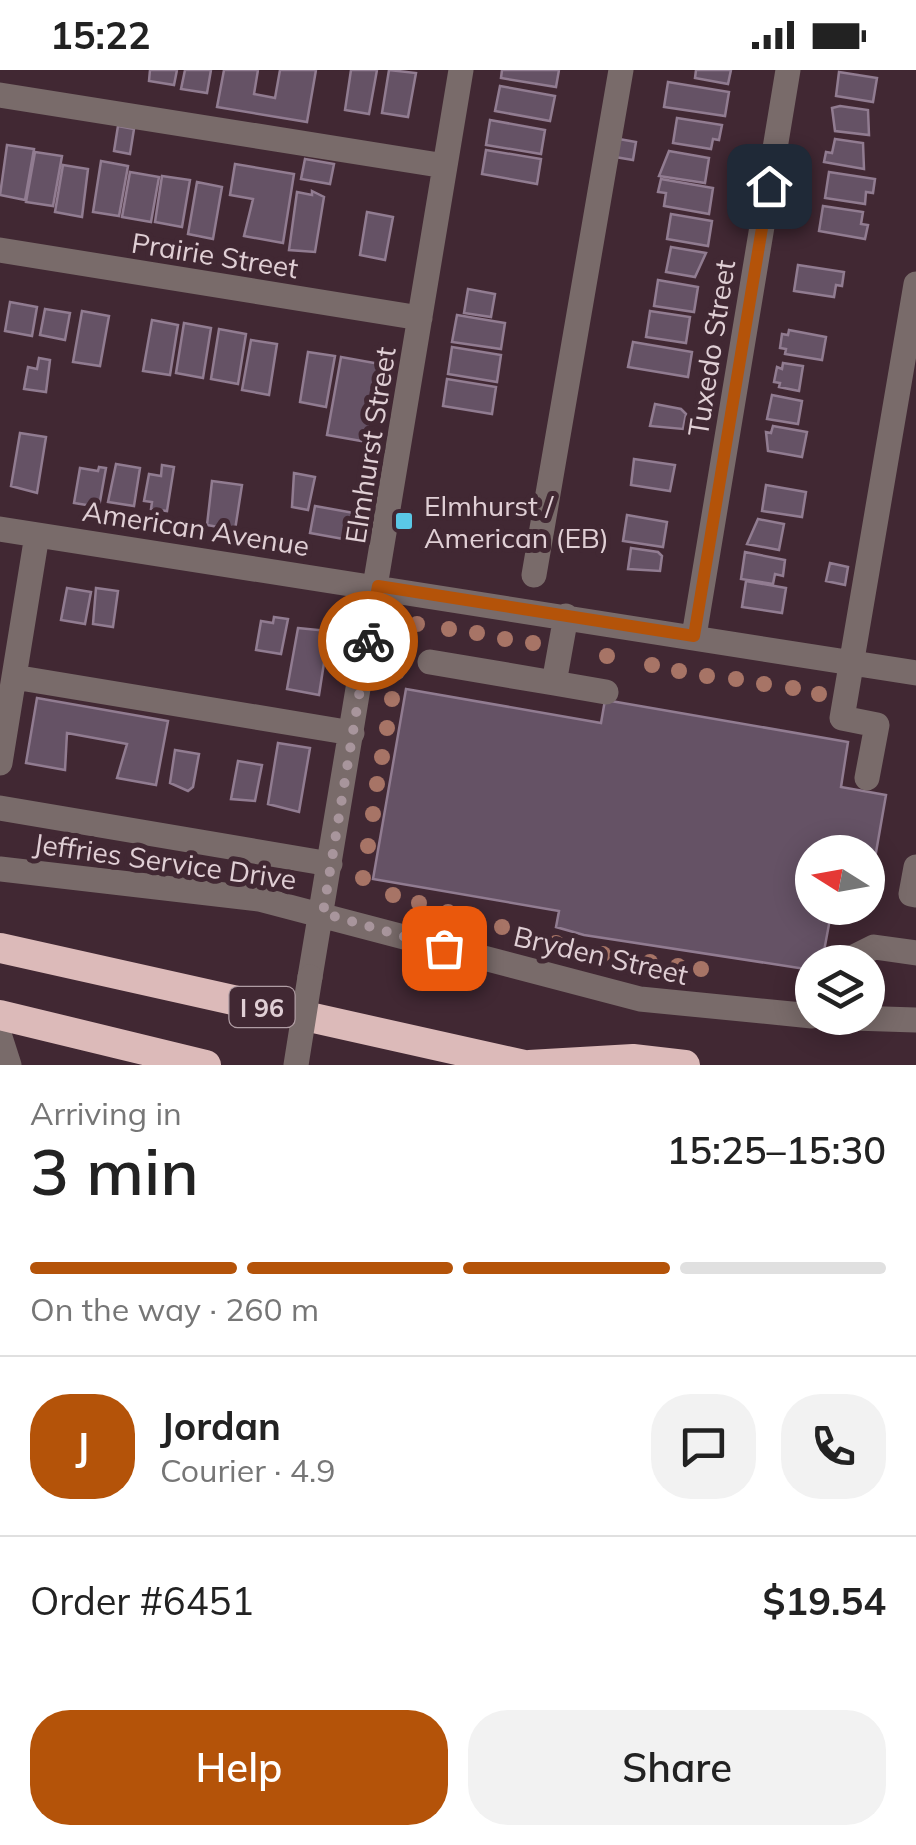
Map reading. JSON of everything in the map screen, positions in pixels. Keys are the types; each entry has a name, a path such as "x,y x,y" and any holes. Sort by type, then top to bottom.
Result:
{"highway":[{"name":"I 96","path":"0,948 526,1065"},
{"path":"0,1015 206,1065"},
{"path":"526,1065 632,1058 686,1065"}],"street":[{"name":"Elmhurst Street","path":"296,1065 461,70"},
{"path":"534,575 621,70"},
{"name":"Tuxedo Street","path":"694,636 788,70"},
{"path":"0,95 446,166"},
{"name":"Prairie Street","path":"0,250 420,318"},
{"path":"866,778 877,726 842,718 916,284"},
{"name":"American Avenue","path":"0,529 916,673"},
{"path":"0,761 37,534"},
{"path":"554,684 566,616"},
{"path":"430,662 606,692"},
{"path":"14,677 352,733"},
{"path":"0,808 330,864"},
{"path":"916,867 911,894 916,895"},
{"name":"Jeffries Service Drive","path":"0,869 183,887 323,913"},
{"name":"Bryden Street","path":"323,913 602,991 698,1008 795,1015"},
{"path":"885,949 916,953"},
{"path":"885,1019 916,1020"}],"building":[{"path":"150,70 177,70 174,85 149,81"},
{"path":"185,70 211,70 207,93 181,89"},
{"path":"224,70 258,70 254,94 275,98 280,70 316,70 307,122 217,107"},
{"path":"351,70 377,70 369,114 345,110"},
{"path":"389,70 416,73 408,117 382,113"},
{"path":"502,70 559,70 556,87 501,78"},
{"path":"696,70 731,70 728,84 695,78"},
{"path":"839,72 877,78 873,102 836,96"},
{"path":"668,82 729,92 725,116 664,107"},
{"path":"500,86 555,96 550,121 495,111"},
{"path":"832,108 868,110 869,135 835,131"},
{"path":"677,118 722,125 719,140 713,139 711,149 673,143"},
{"path":"490,120 545,130 541,154 486,145"},
{"path":"118,126 134,129 130,154 114,151"},
{"path":"619,139 636,142 633,160 615,157"},
{"path":"835,139 863,143 864,169 824,162 826,152 832,153"},
{"path":"7,145 34,149 25,200 0,195"},
{"path":"486,150 541,159 537,184 482,174"},
{"path":"669,151 709,158 705,183 659,176"},
{"path":"35,152 62,156 53,206 26,202"},
{"path":"305,159 334,164 330,184 301,179"},
{"path":"101,161 128,166 119,216 93,212"},
{"path":"235,164 294,174 283,243 244,236 253,199 230,195"},
{"path":"63,165 88,169 82,217 55,212"},
{"path":"130,172 159,177 151,222 122,217"},
{"path":"829,172 875,179 873,193 866,192 865,204 825,198"},
{"path":"162,176 190,180 182,227 155,222"},
{"path":"661,179 713,188 709,214 664,206 666,193 658,192"},
{"path":"197,182 222,187 213,239 188,234"},
{"path":"312,191 324,197 315,252 289,250 297,192 312,195"},
{"path":"823,206 863,212 861,224 868,225 865,239 819,231"},
{"path":"367,212 393,217 385,260 360,255"},
{"path":"671,214 712,221 708,246 667,239"},
{"path":"671,247 706,253 695,277 666,272"},
{"path":"798,265 844,272 842,286 836,285 834,297 794,291"},
{"path":"658,280 698,287 694,312 654,306"},
{"path":"468,289 495,294 491,317 464,313"},
{"path":"10,302 37,307 32,336 5,331"},
{"path":"45,309 70,313 65,340 40,335"},
{"path":"82,311 109,316 100,366 73,362"},
{"path":"650,311 690,317 686,343 646,337"},
{"path":"457,315 505,323 501,349 452,342"},
{"path":"152,320 178,325 170,375 143,371"},
{"path":"184,323 211,328 203,378 176,373"},
{"path":"219,329 246,334 238,384 211,379"},
{"path":"789,330 826,337 822,360 785,354 786,349 780,348 782,334 788,335"},
{"path":"251,340 277,344 269,395 242,390"},
{"path":"633,342 692,352 688,377 628,367"},
{"path":"452,347 501,355 497,382 448,374"},
{"path":"308,352 335,356 326,407 300,402"},
{"path":"341,357 380,364 367,442 327,435"},
{"path":"39,358 50,360 46,392 24,389 28,367 37,369"},
{"path":"783,363 803,366 799,391 779,387 780,383 774,382 777,367 782,369"},
{"path":"447,379 496,387 492,414 443,406"},
{"path":"772,395 802,401 798,424 767,419"},
{"path":"655,404 681,409 686,414 683,429 650,426"},
{"path":"773,426 807,432 802,457 768,451 766,432 771,433"},
{"path":"20,433 46,437 37,493 11,486"},
{"path":"634,459 675,465 670,491 631,485"},
{"path":"116,464 140,468 134,506 108,502"},
{"path":"162,465 174,467 167,511 151,509 152,502 144,501 149,474 161,476"},
{"path":"99,467 106,468 99,507 74,503 80,468 98,471"},
{"path":"294,473 315,477 308,510 292,507"},
{"path":"212,481 242,485 235,530 207,525"},
{"path":"766,485 806,492 802,517 762,511"},
{"path":"315,506 354,513 349,540 310,533"},
{"path":"627,515 667,522 663,547 623,541"},
{"path":"758,519 784,524 779,550 747,544"},
{"path":"631,548 658,552 662,556 660,571 628,569"},
{"path":"745,552 785,560 783,576 775,574 773,584 741,579"},
{"path":"830,563 848,567 845,585 826,581"},
{"path":"746,581 786,588 782,613 742,607"},
{"path":"67,588 91,592 85,624 61,620"},
{"path":"96,588 118,591 113,627 93,624"},
{"path":"274,617 288,619 281,654 256,650 261,621 273,623"},
{"path":"298,628 329,631 319,695 287,689"},
{"path":"406,689 601,723 605,700 848,742 841,787 886,795 879,835 795,835 795,925 829,925 825,945 795,945 795,967 584,935 556,927 559,911 373,879"},
{"path":"37,698 168,721 156,785 117,778 127,744 67,733 65,770 26,763"},
{"path":"278,743 310,748 299,812 268,804"},
{"path":"175,750 199,754 193,787 188,791 170,783"},
{"path":"238,761 262,765 255,801 231,799"}],"way so far":[{"path":"368,641 323,913 444,948"}],"place":[{"name":"Elmhurst / American (EB)","path":"404,521"}],"route":[{"path":"368,641 378,586 694,636 769,186"}]}
